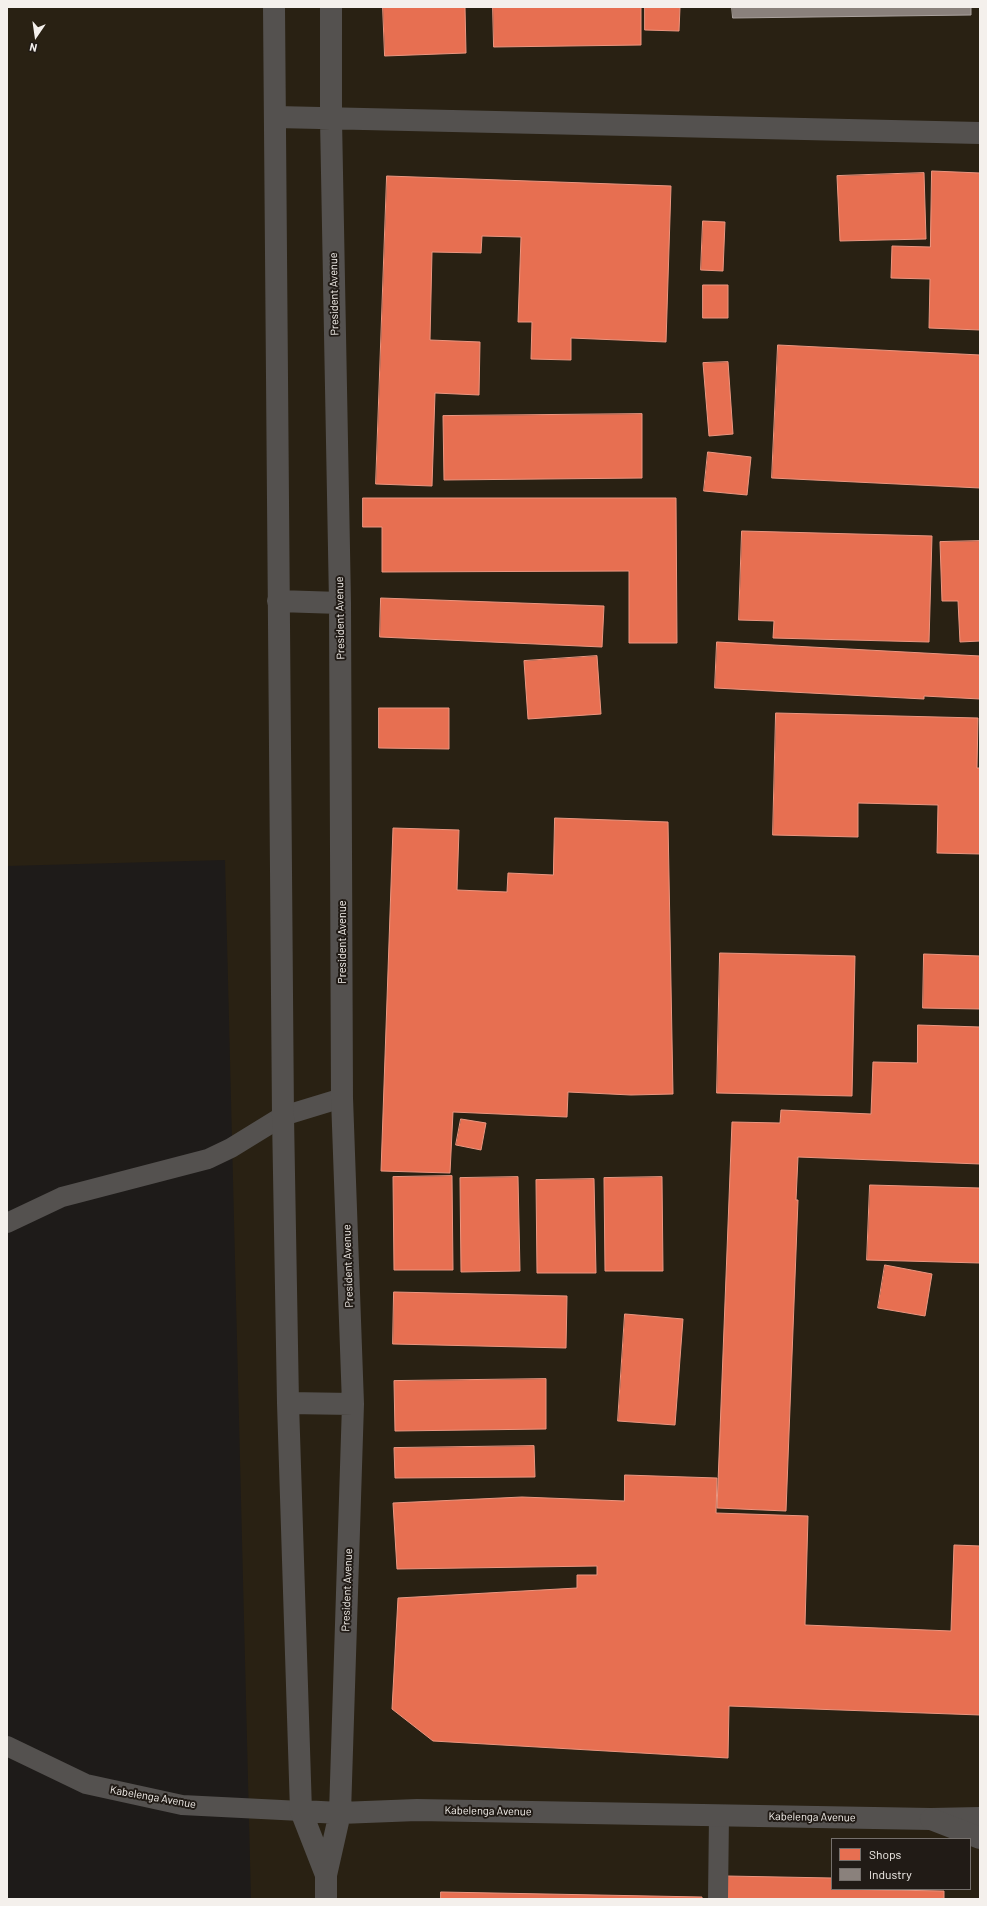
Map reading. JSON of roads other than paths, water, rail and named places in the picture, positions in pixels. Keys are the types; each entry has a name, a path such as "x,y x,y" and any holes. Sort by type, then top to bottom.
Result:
{"street":[{"path":"274,7 283,1116 288,1403 301,1812 326,1875 326,1899"},
{"name":"President Avenue","path":"326,1875 340,1813 353,1404 342,1098 340,603 331,119 331,7"},
{"path":"276,117 980,134"},
{"path":"278,600 340,603"},
{"path":"288,1403 353,1404"},
{"name":"Kabelenga Avenue","path":"301,1812 340,1813 417,1810 931,1819 980,1818"},
{"path":"931,1819 980,1838"}],"lane":[{"path":"7,1223 62,1197 208,1159 231,1148 283,1116 342,1098"},
{"name":"Kabelenga Avenue","path":"7,1746 86,1784 182,1805 301,1812"},
{"path":"718,1899 719,1815"}]}
